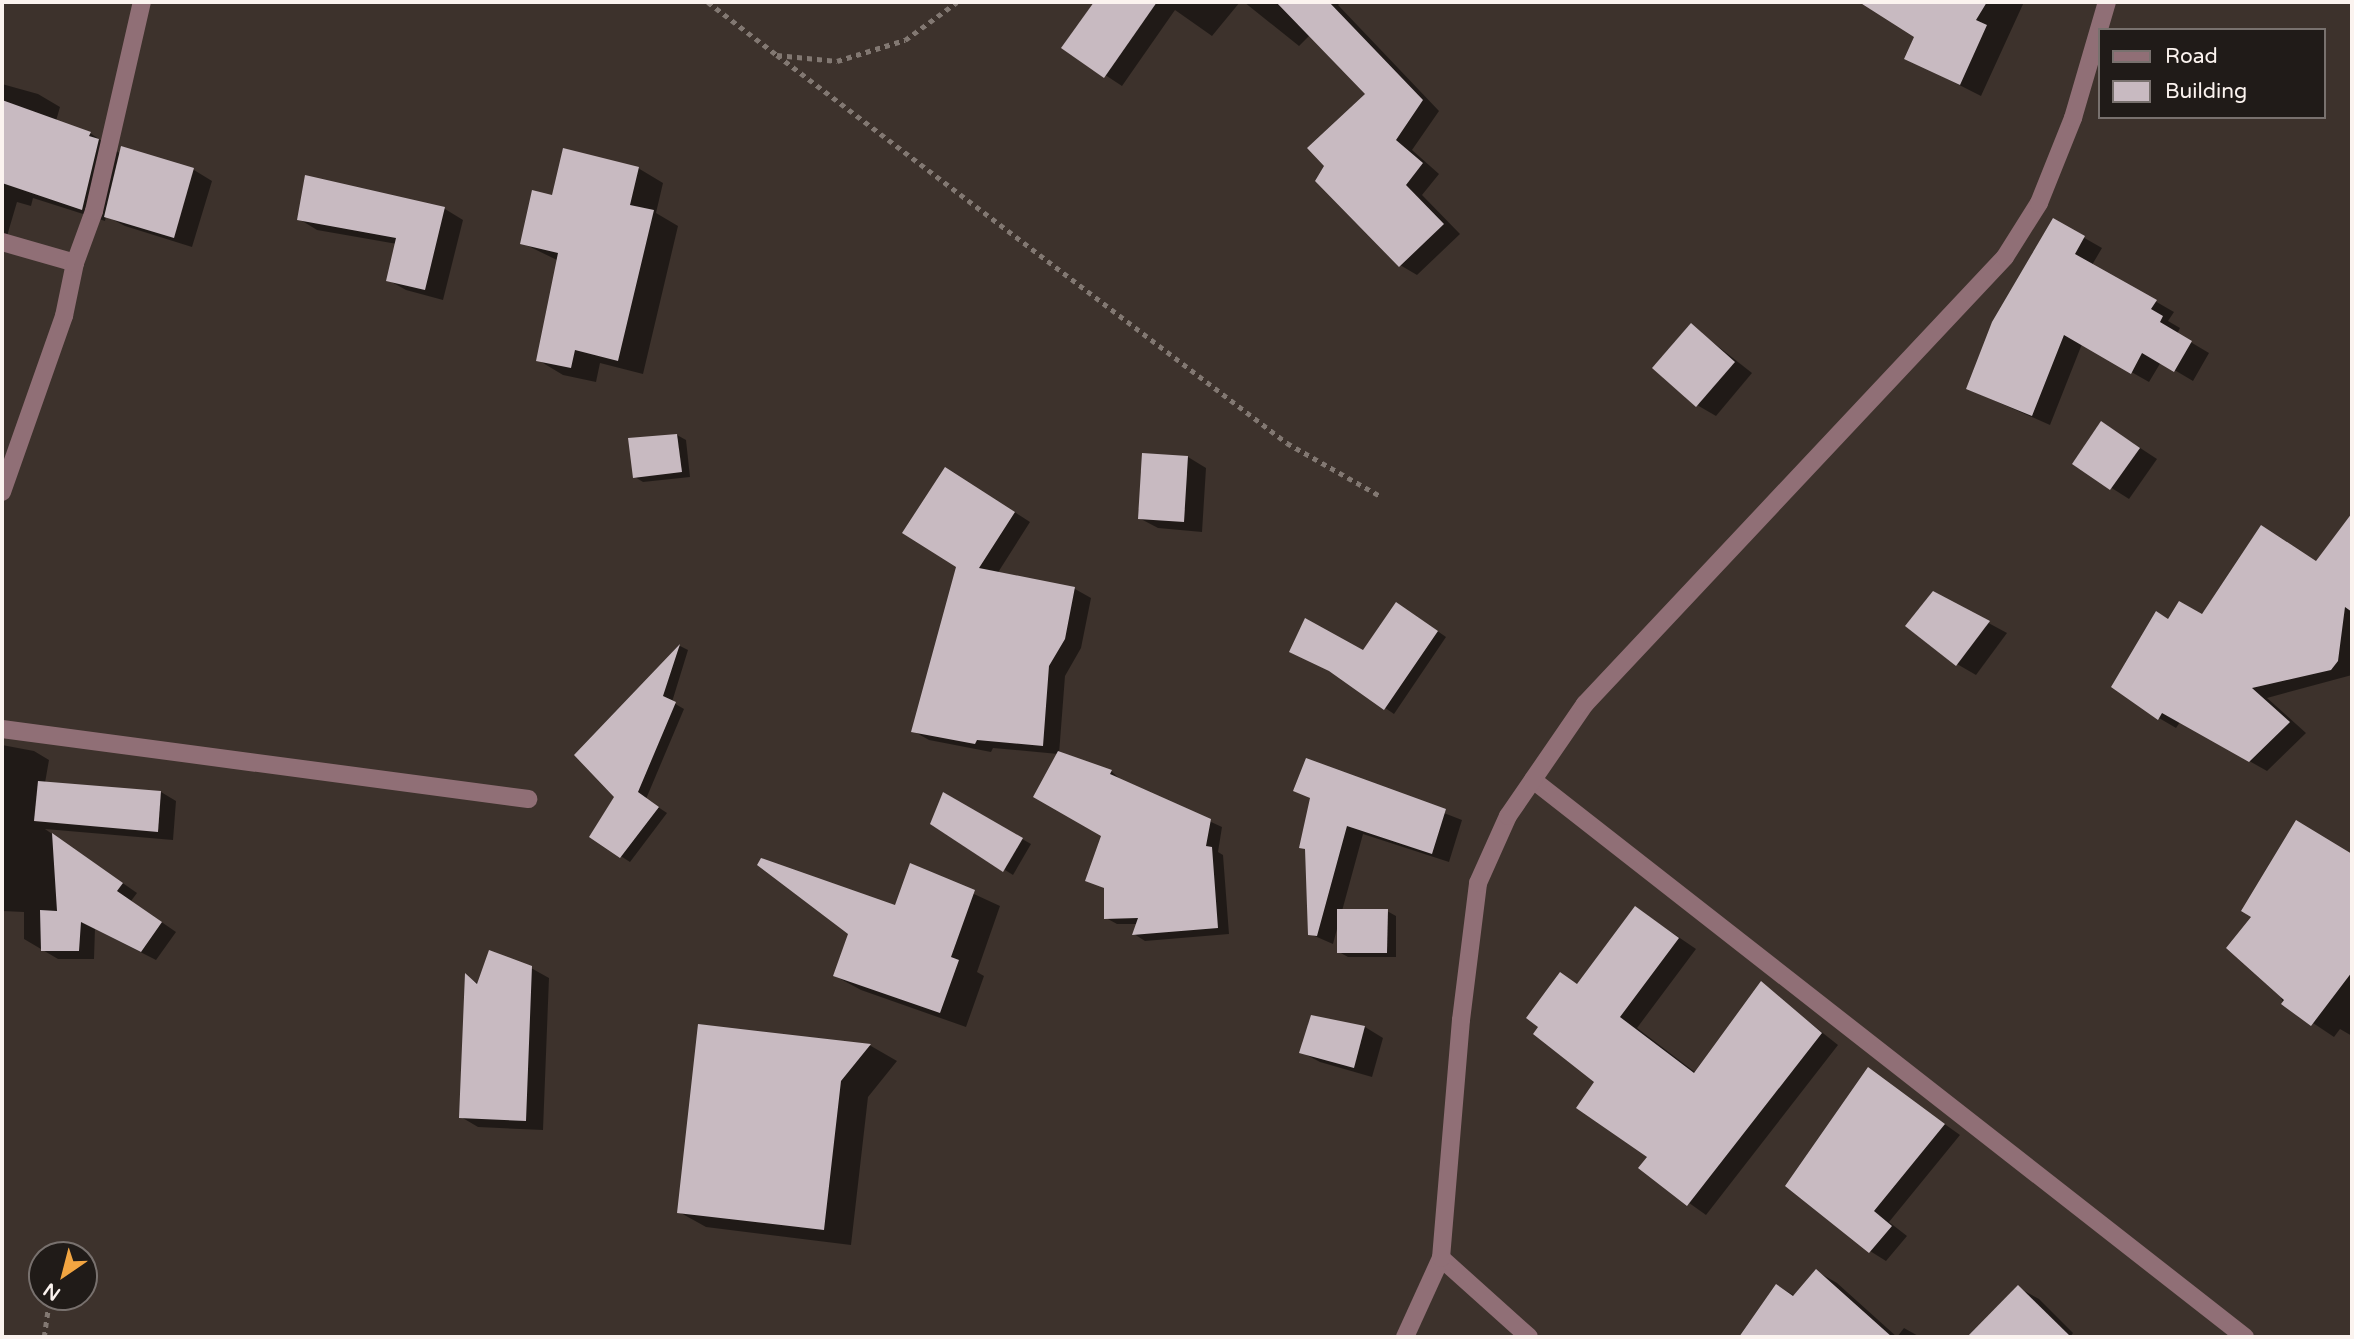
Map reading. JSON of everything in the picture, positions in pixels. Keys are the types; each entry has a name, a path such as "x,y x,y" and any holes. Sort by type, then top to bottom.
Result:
{"street":[{"path":"2,492 64,316 75,262 94,211 142,2"},
{"path":"2099,28 2107,2"},
{"path":"1405,1337 1441,1258 1461,1020 1478,883 1507,816 1585,704 2005,257 2039,203 2068,130 2098,32"},
{"path":"2,242 75,262"},
{"path":"2,729 528,799"},
{"path":"1533,780 2245,1337"},
{"path":"1441,1258 1529,1337"}],"path":[{"path":"708,2 1287,443 1382,498"},
{"path":"777,55 837,61 905,40 957,2"},
{"path":"44,1337 48,1311"}],"building":[{"path":"1094,2 1157,2 1104,78 1061,48"},
{"path":"1276,2 1329,2 1423,100 1396,140 1423,163 1406,185 1444,224 1399,267 1315,181 1324,166 1307,148 1365,94"},
{"path":"1859,2 1987,2 1976,20 1987,25 1960,85 1904,59 1914,37"},
{"path":"2,100 91,132 89,136 99,139 82,210 2,183"},
{"path":"121,146 194,168 174,238 104,217"},
{"path":"563,148 639,167 630,205 654,210 618,361 575,350 571,368 536,361 558,253 520,244 532,190 552,195"},
{"path":"305,175 445,207 425,290 386,281 396,238 297,220"},
{"path":"2053,218 2085,236 2075,254 2157,300 2151,309 2163,316 2160,322 2192,341 2174,372 2142,353 2131,374 2064,335 2032,416 1966,389 1992,322"},
{"path":"1691,323 1735,362 1696,407 1652,368"},
{"path":"2101,421 2140,448 2110,490 2072,464"},
{"path":"677,434 682,472 633,478 628,438"},
{"path":"1142,453 1188,456 1184,522 1138,519"},
{"path":"945,467 1015,512 979,568 1075,587 1065,639 1049,666 1043,746 977,740 975,744 911,732 956,567 902,533"},
{"path":"2352,513 2352,612 2345,607 2338,661 2331,670 2252,688 2290,722 2249,762 2162,713 2158,720 2111,687 2156,611 2168,619 2179,601 2202,614 2261,525 2316,561"},
{"path":"1933,591 1990,621 1956,666 1905,626"},
{"path":"1396,602 1438,631 1384,710 1329,671 1289,652 1305,618 1363,650"},
{"path":"680,644 663,696 676,702 638,792 659,807 620,858 589,837 614,797 574,755"},
{"path":"1058,751 1112,770 1110,774 1211,819 1206,846 1212,847 1218,928 1132,935 1138,918 1104,919 1104,888 1085,881 1101,836 1033,797"},
{"path":"1306,758 1446,809 1432,854 1347,826 1317,936 1308,935 1305,849 1299,848 1310,798 1293,791"},
{"path":"38,781 161,791 158,832 34,821"},
{"path":"943,792 1023,838 1003,872 930,824"},
{"path":"2296,820 2352,854 2352,972 2311,1026 2281,1004 2284,1000 2226,948 2251,917 2241,911"},
{"path":"52,833 123,883 117,891 162,922 141,952 81,922 79,951 41,951 40,910 57,911"},
{"path":"761,858 895,905 910,863 975,890 951,957 959,960 940,1013 833,976 848,934 757,865"},
{"path":"1635,906 1679,938 1620,1017 1694,1073 1761,981 1822,1033 1687,1206 1638,1168 1647,1157 1576,1108 1594,1082 1533,1034 1538,1027 1526,1018 1560,972 1577,984"},
{"path":"1337,909 1388,909 1387,953 1337,953"},
{"path":"489,950 532,966 526,1121 459,1118 465,973 477,984"},
{"path":"1311,1015 1365,1026 1354,1068 1299,1053"},
{"path":"698,1024 871,1044 841,1081 824,1230 677,1213"},
{"path":"1868,1067 1945,1124 1874,1211 1892,1226 1869,1253 1785,1186"},
{"path":"1816,1269 1892,1337 1739,1337 1776,1284 1793,1296"},
{"path":"2018,1285 2071,1337 1967,1337"}]}
